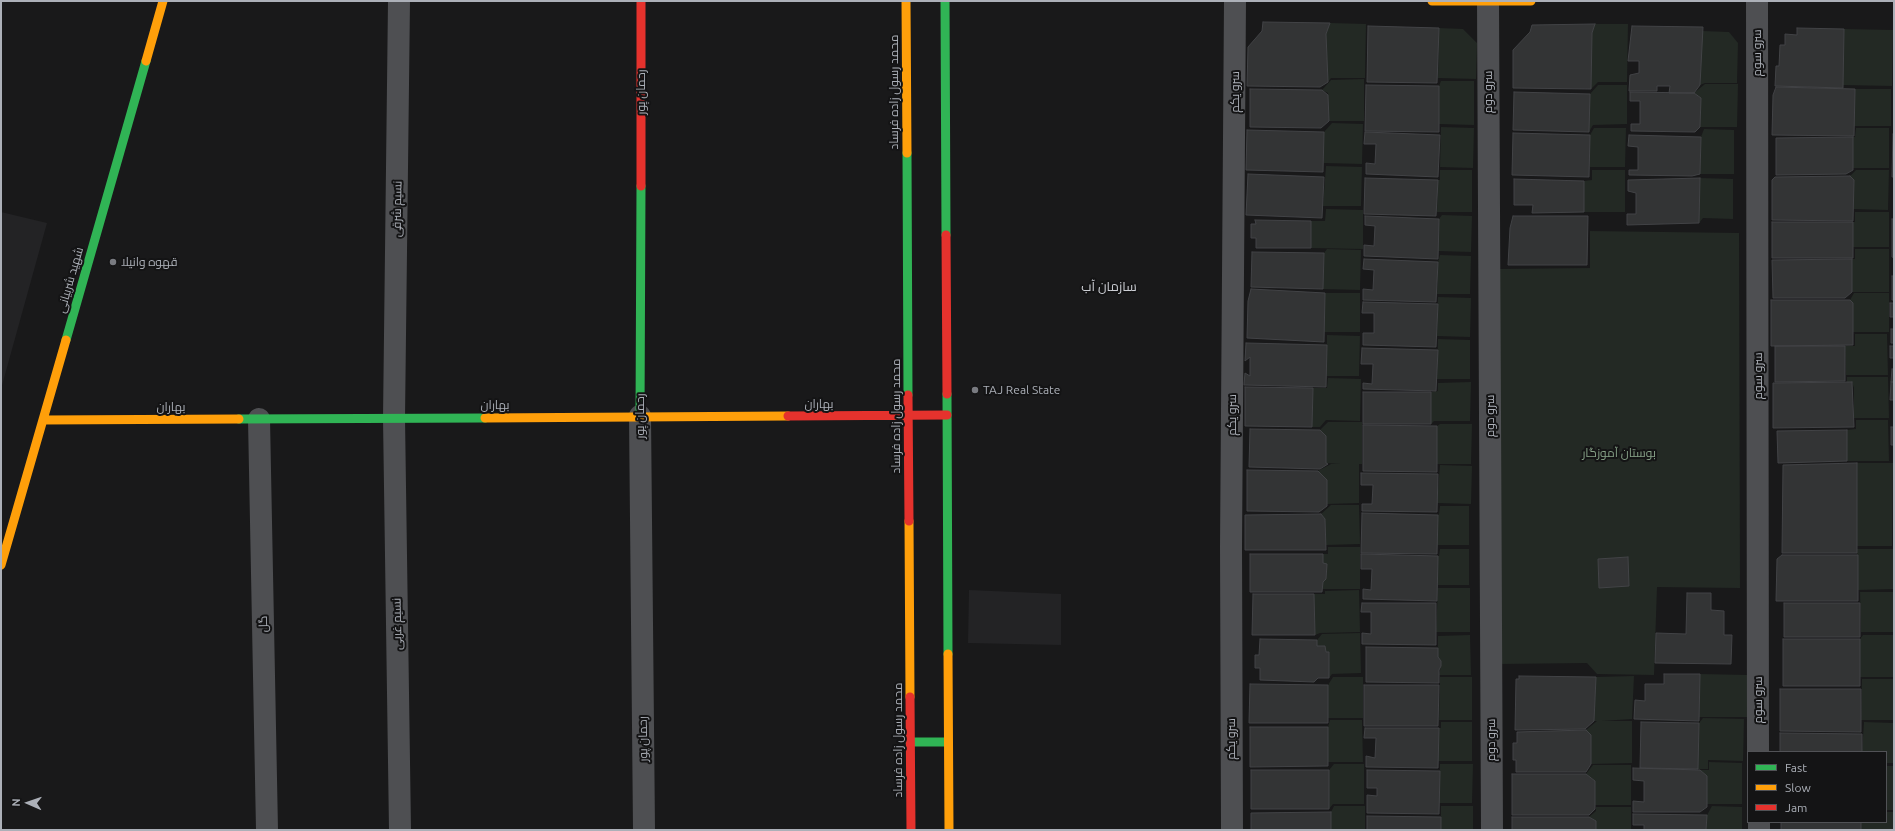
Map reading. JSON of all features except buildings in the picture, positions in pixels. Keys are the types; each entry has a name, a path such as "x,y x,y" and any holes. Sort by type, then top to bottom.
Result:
{"street":[{"name":"شهید شربیانی","path":"1,565 163,1"},
{"name":"نسیم شرقی","path":"394,418 400,1"},
{"name":"رحمان پور","path":"642,1 640,416 644,830"},
{"name":"محمد رسول زاده فرساد","path":"906,1 911,830"},
{"path":"945,1 948,830"},
{"name":"سرو یکم","path":"1232,830 1231,546 1235,1"},
{"path":"1432,1 1531,1"},
{"name":"سرو دوم","path":"1488,1 1492,830"},
{"name":"سرو سوم","path":"1757,1 1758,751"},
{"name":"بهاران","path":"43,420 947,415"},
{"name":"نسیم غربی","path":"394,418 400,830"},
{"name":"گل","path":"259,419 267,830"},
{"path":"910,742 948,742"}],"shaded area":[{"path":"1,212 47,223 1,389"},
{"path":"969,590 1061,594 1061,645 968,643"}],"green space":[{"path":"1330,23 1366,24 1365,78 1331,78 1328,82 1326,34"},
{"path":"1595,24 1628,24 1627,82 1598,82 1591,89 1592,33"},
{"path":"1439,28 1463,29 1477,43 1476,79 1438,78"},
{"path":"1844,29 1893,30 1892,86 1843,85"},
{"path":"1702,31 1729,32 1738,43 1737,83 1705,83 1700,85"},
{"path":"1364,79 1364,121 1329,121 1328,93 1322,90 1331,80"},
{"path":"1441,81 1474,81 1474,125 1439,124 1439,86"},
{"path":"1705,84 1738,84 1737,127 1700,127 1701,98 1694,93"},
{"path":"1598,85 1627,85 1627,124 1593,125 1589,132 1590,94"},
{"path":"1855,89 1891,89 1891,126 1854,126"},
{"path":"1332,123 1363,124 1362,164 1324,163 1324,132"},
{"path":"1441,127 1474,128 1473,168 1440,167"},
{"path":"1594,128 1626,128 1625,167 1590,167 1590,135"},
{"path":"1856,128 1889,128 1889,168 1853,168 1853,137 1855,137"},
{"path":"1704,129 1734,130 1734,174 1700,174 1701,137"},
{"path":"1326,166 1362,167 1361,206 1323,206"},
{"path":"1440,170 1472,170 1472,212 1437,212 1438,180 1440,180"},
{"path":"1592,170 1625,170 1625,212 1584,212 1584,181 1592,180"},
{"path":"1856,170 1889,170 1888,210 1853,209 1854,180 1850,176"},
{"path":"1700,178 1733,179 1733,219 1703,218 1699,223"},
{"path":"1326,209 1363,210 1363,249 1311,248 1311,221 1325,221"},
{"path":"1855,212 1889,212 1889,247 1853,247 1853,222 1855,222"},
{"path":"1442,215 1472,216 1471,252 1438,251 1439,219"},
{"name":"بوستان آموزگار","path":"1590,231 1739,233 1740,588 1657,587 1654,675 1597,674 1587,663 1499,664 1498,269 1590,268"},
{"path":"1327,249 1361,250 1360,290 1323,289 1324,253"},
{"path":"1855,249 1889,249 1889,292 1852,292 1852,259 1855,259"},
{"path":"1440,255 1471,256 1470,294 1437,294 1438,262"},
{"path":"1325,293 1360,293 1360,332 1324,332"},
{"path":"1854,293 1889,293 1889,332 1853,332 1853,303 1850,300"},
{"path":"1438,297 1471,298 1470,337 1437,336"},
{"path":"1855,334 1887,334 1888,375 1846,375 1845,346 1855,346"},
{"path":"1327,335 1360,336 1359,376 1327,376"},
{"path":"1438,339 1470,340 1470,379 1437,379"},
{"path":"1847,377 1888,377 1889,418 1854,418 1854,388 1852,382 1847,383"},
{"path":"1328,378 1361,379 1360,421 1326,420 1320,427 1312,427 1313,388 1327,388"},
{"path":"1471,382 1470,421 1434,421 1431,424 1431,392 1438,391 1438,383"},
{"path":"1856,420 1888,420 1889,461 1847,461 1847,430 1856,429"},
{"path":"1328,422 1362,422 1362,464 1359,464 1359,503 1327,504 1327,480 1318,471 1331,464 1340,464 1326,463 1326,436 1320,430"},
{"path":"1440,424 1472,424 1471,464 1437,464 1437,426"},
{"path":"1857,463 1893,463 1892,546 1856,546"},
{"path":"1440,465 1472,466 1471,504 1437,503"},
{"path":"1331,505 1359,505 1360,544 1326,545 1325,519 1321,514"},
{"path":"1440,506 1469,506 1469,545 1437,545 1438,515"},
{"path":"1328,547 1360,547 1360,589 1323,589 1323,582 1326,579 1327,565 1323,563 1323,554 1328,554"},
{"path":"1440,549 1469,549 1469,585 1438,585 1438,556"},
{"path":"1857,549 1893,549 1893,589 1858,590"},
{"path":"1438,588 1470,588 1470,632 1436,632"},
{"path":"1359,590 1360,632 1320,633 1315,635 1314,594 1325,594 1325,591"},
{"path":"1860,592 1894,592 1894,632 1861,632"},
{"path":"1360,633 1361,673 1332,674 1329,678 1329,652 1326,652 1325,646 1317,646 1317,640 1322,634"},
{"path":"1470,635 1471,675 1439,675 1441,666 1438,657 1438,636"},
{"path":"1863,635 1894,635 1894,677 1860,677 1860,639"},
{"path":"1700,674 1748,675 1748,717 1699,717"},
{"path":"1634,676 1632,719 1602,721 1632,721 1632,763 1591,764 1591,735 1586,730 1597,721 1594,721 1596,677"},
{"path":"1333,677 1363,677 1363,718 1328,718 1328,685"},
{"path":"1440,677 1472,677 1472,720 1439,720"},
{"path":"1862,679 1894,679 1894,720 1861,720"},
{"path":"1703,718 1744,719 1743,761 1708,760 1708,769 1698,769 1699,723"},
{"path":"1330,720 1362,720 1363,762 1328,762 1328,727"},
{"path":"1441,722 1472,722 1472,761 1438,761 1439,728 1441,728"},
{"path":"1864,722 1893,723 1893,763 1887,763 1887,751 1862,751"},
{"path":"1709,762 1742,763 1742,804 1707,804 1707,776 1700,770 1709,770"},
{"path":"1334,764 1364,764 1364,804 1333,804 1329,809 1329,770"},
{"path":"1440,764 1473,764 1472,803 1439,803"},
{"path":"1593,765 1631,765 1631,805 1595,805 1595,781 1586,774"},
{"path":"1887,766 1894,766 1894,810 1887,810"},
{"path":"1334,806 1365,806 1365,830 1331,830 1331,812"},
{"path":"1441,806 1473,806 1473,830 1441,830"},
{"path":"1712,806 1742,807 1742,830 1706,830 1707,815"},
{"path":"1596,807 1631,807 1631,830 1596,830 1596,821 1589,817 1596,811"},
{"path":"1887,812 1894,812 1894,830 1861,830 1861,823 1887,823"}],"traffic: fast":[{"path":"945,1 946,235"},
{"path":"66,340 146,61"},
{"path":"907,153 908,395"},
{"path":"640,416 641,186"},
{"path":"947,394 948,654"},
{"path":"239,419 485,418"},
{"path":"910,742 948,742"}],"traffic: slow":[{"path":"146,61 163,1"},
{"path":"906,1 907,153"},
{"path":"1432,1 1531,1"},
{"path":"1,565 66,340"},
{"path":"485,418 788,416"},
{"path":"43,420 239,419"},
{"path":"909,521 910,697"},
{"path":"948,654 949,830"}],"traffic: jam":[{"path":"641,1 641,186"},
{"path":"946,235 947,394"},
{"path":"908,395 909,521"},
{"path":"788,416 947,415"},
{"path":"910,697 911,830"}],"place":[{"name":"قهوه وانیلا","path":"113,262"},
{"name":"TAJ Real State","path":"975,390"}],"district":[{"name":"سازمان آب","path":"1109,287"}]}
